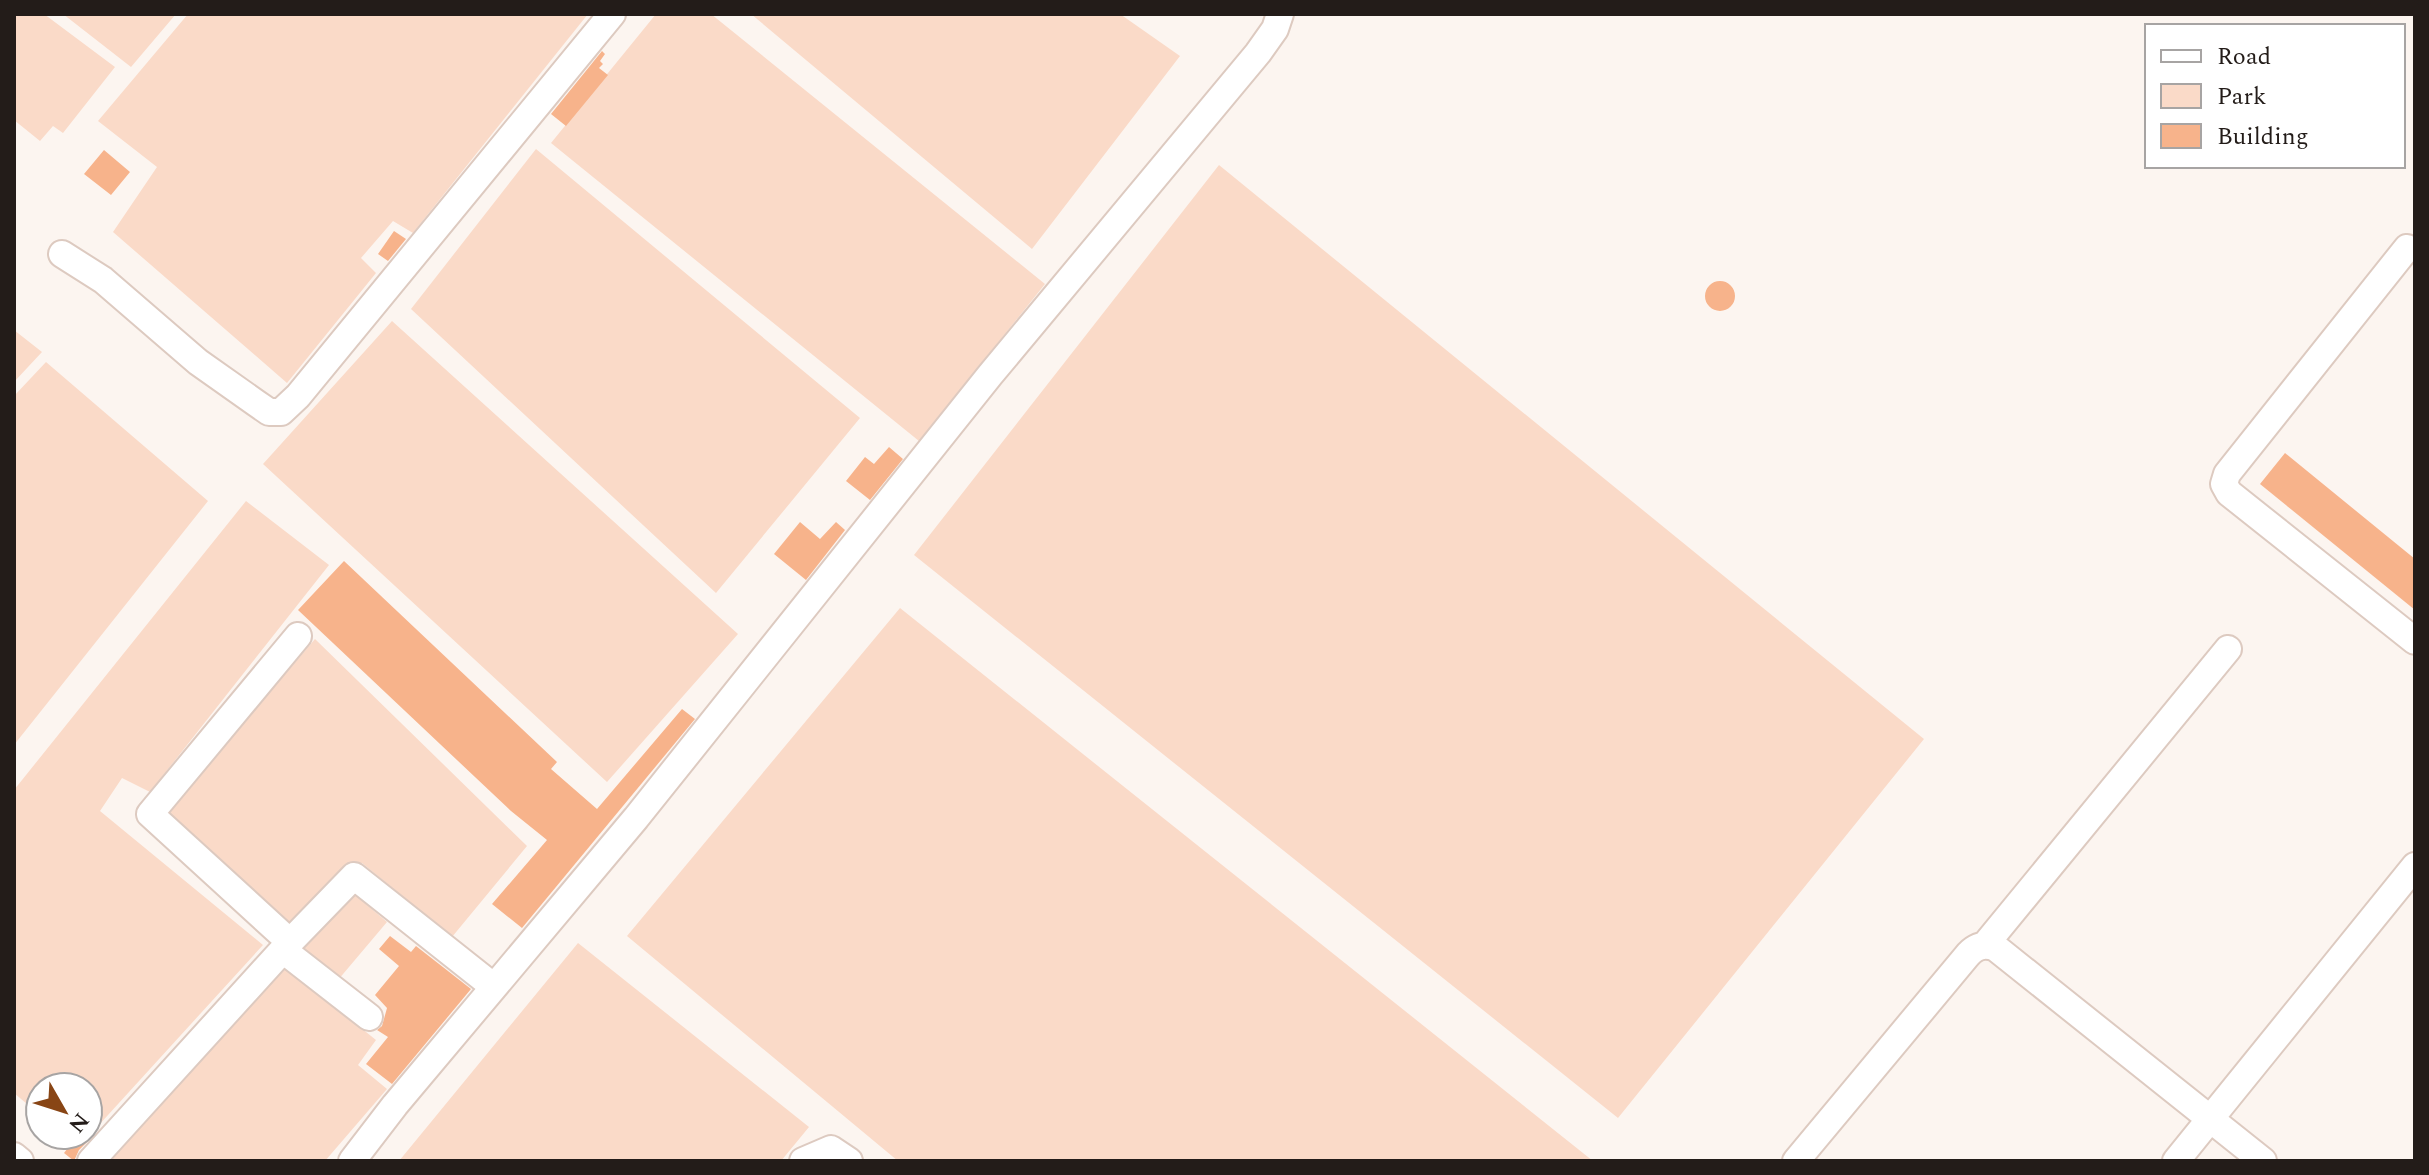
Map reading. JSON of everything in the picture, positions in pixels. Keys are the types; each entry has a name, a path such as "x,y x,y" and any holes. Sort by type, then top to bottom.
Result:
{"street":[{"path":"62,254 103,280 198,362 269,412 281,412 308,384 612,14"},
{"path":"352,1161 395,1105 636,818 1018,340 1258,53 1275,29 1280,14"},
{"path":"2407,248 2227,474 2224,484 2229,493 2415,641"},
{"path":"298,636 150,814 287,946 369,1017"},
{"path":"1985,945 2228,649"},
{"path":"2176,1161 2415,866"},
{"path":"91,1161 354,876 494,987"},
{"path":"1796,1161 1966,957 1975,948 1985,945 1996,948 2263,1161"},
{"path":"803,1161 831,1149 849,1161"},
{"path":"14,1156 20,1161"}],"green space":[{"path":"14,14 44,14 115,67 63,133 53,126 40,141 14,120"},
{"path":"63,14 176,14 131,67"},
{"path":"188,14 588,14 413,233 393,221 361,258 376,273 287,383 113,232 157,167 98,121"},
{"path":"656,14 711,14 1045,284 919,441 551,143"},
{"path":"751,14 1120,14 1180,56 1032,249"},
{"path":"536,149 860,418 716,593 411,309"},
{"path":"1219,165 1924,739 1618,1118 914,555"},
{"path":"392,321 738,634 607,782 263,464"},
{"path":"14,330 42,352 14,382"},
{"path":"46,362 208,501 14,745 14,396"},
{"path":"246,501 329,565 150,792 122,778 100,811 263,945 104,1119 104,1071 24,1071 24,1101 14,1093 14,790"},
{"path":"900,608 1593,1161 898,1161 627,936"},
{"path":"315,639 527,846 452,937 362,863 288,925 165,814"},
{"path":"352,892 387,922 338,980 299,949"},
{"path":"578,943 809,1127 781,1161 399,1161"},
{"path":"285,967 376,1040 358,1065 387,1089 325,1161 108,1161"}],"building":[{"path":"602,51 605,54 599,68 608,75 566,126 551,114"},
{"path":"104,150 130,172 111,195 84,174"},
{"path":"394,231 406,239 388,261 378,254"},
{"path":"1720,281 1731,285 1735,296 1731,307 1720,311 1709,307 1705,296 1709,285"},
{"path":"889,447 903,459 870,500 846,481 865,457 874,464"},
{"path":"2285,453 2415,559 2415,610 2260,484"},
{"path":"800,522 820,539 836,522 845,530 806,580 774,554"},
{"path":"344,561 557,762 551,769 597,809 682,709 695,719 522,928 492,904 547,840 511,811 298,610"},
{"path":"390,936 411,952 416,946 471,989 392,1084 366,1064 388,1037 377,1030 382,1026 387,1008 375,995 399,966 379,949"},
{"path":"66,1151 79,1151 74,1161 64,1153"}]}
